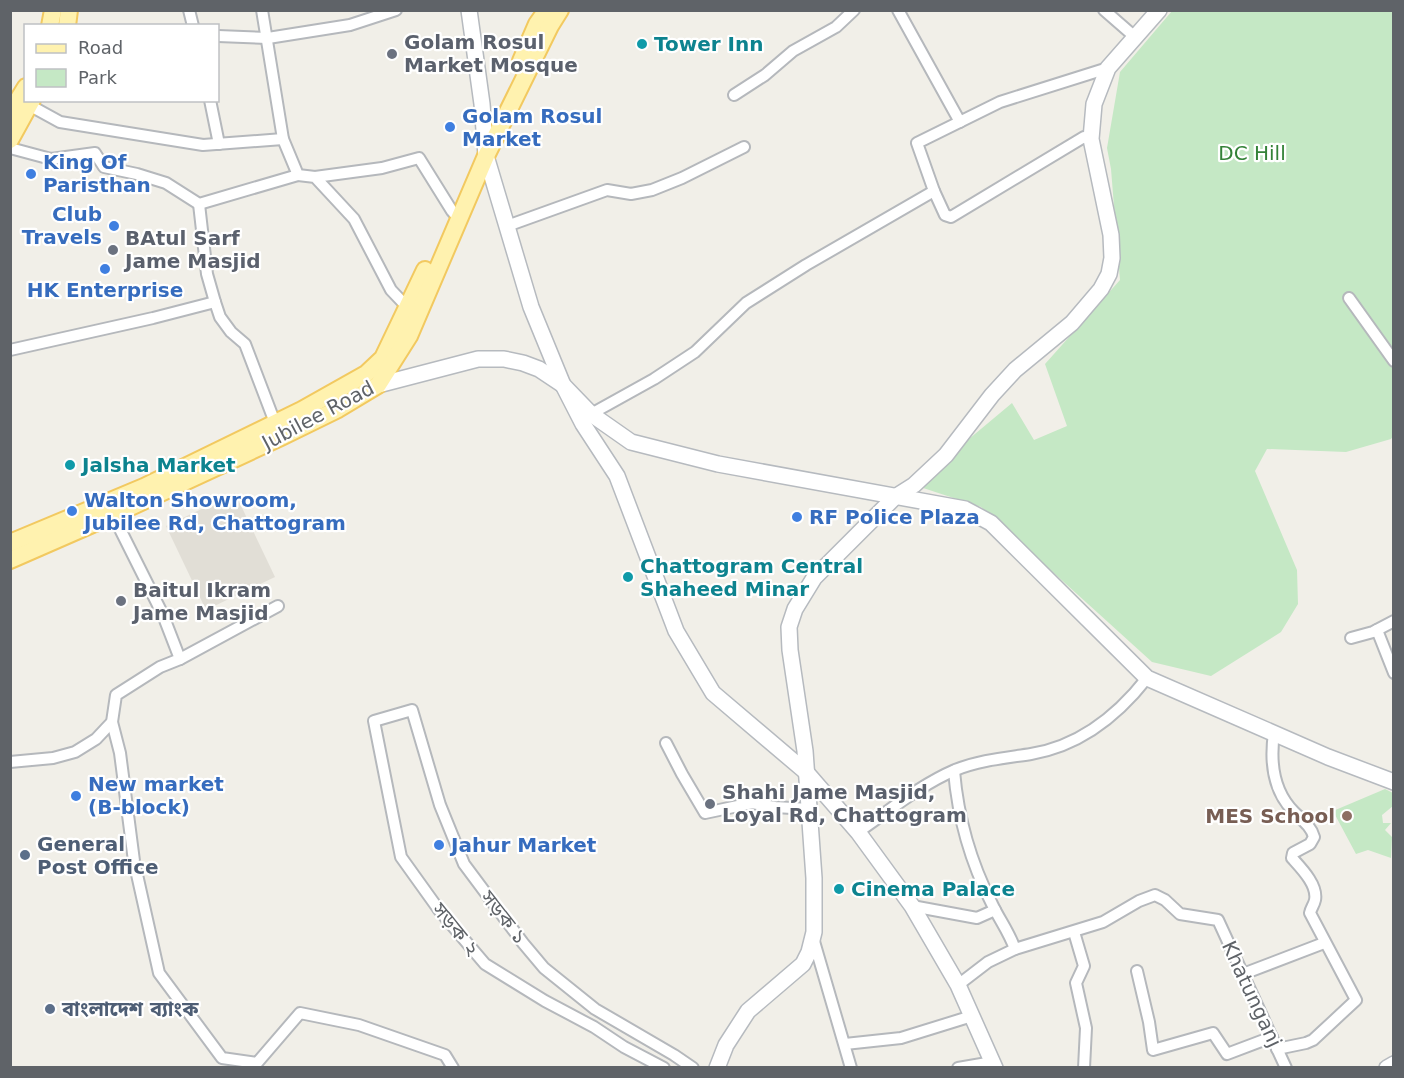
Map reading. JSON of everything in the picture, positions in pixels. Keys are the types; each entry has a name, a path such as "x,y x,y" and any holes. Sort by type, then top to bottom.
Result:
{"main road":[{"path":"469,10 486,147 531,307 563,385 583,424 617,476 676,631 713,693 806,772 858,832 912,906 958,985 994,1065"},
{"path":"486,147 537,24 547,10"},
{"name":"Jubilee Road","path":"10,560 113,515 278,430 338,409 378,385 409,336 412,311 486,147 560,10"},
{"path":"717,1068 726,1045 748,1011 803,964 813,937 814,887 805,751 795,693 789,627 795,609 814,578 895,497 914,485 946,455 992,395 1015,370 1072,323 1101,289 1109,274 1112,258 1111,236 1091,138 1094,104 1108,68 1159,10"},
{"path":"10,113 24,97"},
{"path":"10,140 24,97"},
{"path":"10,543 278,430 366,374 383,358 412,311"},
{"path":"378,385 478,359 504,359 523,363 539,369 563,385 591,414 631,442 718,464 965,509 991,523 1147,678 1394,782"},
{"path":"1387,1068 1394,1064"}],"street":[{"path":"262,10 283,139 298,175"},
{"path":"219,36 268,38 350,25 396,10"},
{"path":"734,96 765,75 793,51 836,27 854,10"},
{"path":"898,10 960,122"},
{"path":"1104,10 1135,38"},
{"path":"1091,138 1083,136 951,217 945,215 917,143 1000,102 1108,68"},
{"path":"31,102 60,122 203,145 283,139"},
{"path":"210,102 219,144"},
{"path":"507,226 607,190 631,195 652,190 682,178 744,147"},
{"path":"10,148 51,159 95,153 104,167 166,183 199,204 298,175 315,177 382,168 419,158 456,216"},
{"path":"315,177 354,219 391,290 412,311"},
{"path":"591,414 654,379 694,352 746,303 806,265 934,191"},
{"path":"199,204 207,274 220,317 231,332 245,344 278,430"},
{"path":"1349,298 1394,361"},
{"path":"10,350 215,302"},
{"path":"113,515 163,615 180,659"},
{"path":"278,606 180,659 160,667 116,695 112,722 120,753 134,861 159,974 222,1058 257,1064 300,1013 358,1025 445,1055 453,1068"},
{"path":"1351,638 1377,630 1383,624 1394,621"},
{"path":"1377,630 1394,673"},
{"path":"858,832 954,771 981,761 1033,754 1074,742 1087,734 1132,696 1147,678"},
{"name":"সড়ক ১","path":"398,715 412,710 440,805 464,864 544,968 595,1009 693,1068"},
{"name":"সড়ক ২","path":"398,715 374,721 401,857 439,910 485,964 624,1047 664,1068"},
{"path":"10,762 53,758 75,752 96,739 112,722"},
{"path":"1274,733 1271,753 1278,788 1292,810 1305,822 1313,834 1313,841 1310,844 1291,855 1305,873 1313,890 1315,902 1310,913 1356,1000 1313,1040 1277,1049"},
{"path":"666,743 705,813 752,803 809,809"},
{"path":"954,771 957,807 968,845 995,910 1011,936 1015,949"},
{"name":"Khatunganj","path":"1074,932 1103,922 1139,901 1155,895 1165,900 1180,914 1218,920 1286,1068"},
{"path":"912,906 977,918 995,910"},
{"path":"958,985 988,962 1015,949 1074,932 1084,966 1076,983 1086,1028 1084,1068"},
{"path":"813,937 851,1068"},
{"path":"1243,974 1324,942"},
{"path":"1137,971 1153,1050 1212,1033 1227,1054 1272,1037"},
{"path":"845,1044 901,1038 972,1016"},
{"path":"958,1068 994,1065"}],"shaded area":[{"path":"235,493 275,577 206,610 166,526"}],"green space":[{"name":"DC Hill","path":"1172,11 1393,11 1393,436 1391,439 1346,452 1267,449 1255,471 1297,570 1298,604 1281,632 1211,676 1152,662 981,507 914,485 1012,403 1034,440 1067,426 1045,364 1120,280 1111,169 1107,148 1120,72"},
{"path":"1385,789 1393,793 1393,806 1382,815 1383,823 1391,823 1385,830 1392,837 1391,858 1368,850 1356,854 1333,811"}],"place":[{"name":"Tower Inn","path":"642,44"},
{"name":"Golam Rosul Market Mosque","path":"392,54"},
{"name":"Golam Rosul Market","path":"450,127"},
{"name":"King Of Paristhan","path":"31,174"},
{"name":"Club Travels","path":"114,226"},
{"name":"BAtul Sarf Jame Masjid","path":"113,250"},
{"name":"HK Enterprise","path":"105,269"},
{"name":"Jalsha Market","path":"70,465"},
{"name":"Walton Showroom, Jubilee Rd, Chattogram","path":"72,511"},
{"name":"RF Police Plaza","path":"797,517"},
{"name":"Chattogram Central Shaheed Minar","path":"628,577"},
{"name":"Baitul Ikram Jame Masjid","path":"121,601"},
{"name":"New market (B-block)","path":"76,796"},
{"name":"Shahi Jame Masjid, Loyal Rd, Chattogram","path":"710,804"},
{"name":"MES School","path":"1347,816"},
{"name":"Jahur Market","path":"439,845"},
{"name":"General Post Office","path":"25,855"},
{"name":"Cinema Palace","path":"839,889"},
{"name":"বাংলাদেশ ব্যাংক","path":"50,1009"}]}
